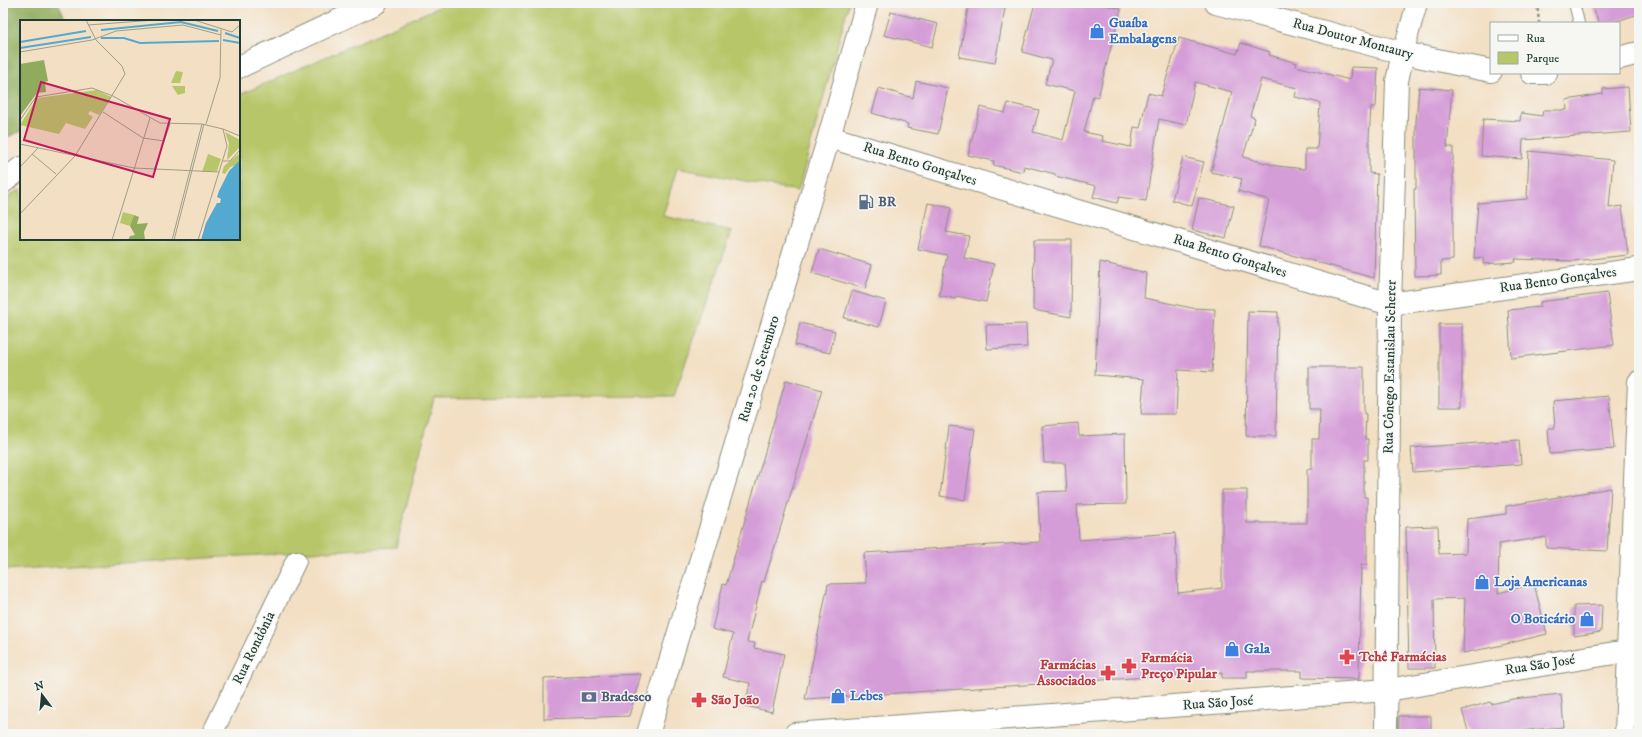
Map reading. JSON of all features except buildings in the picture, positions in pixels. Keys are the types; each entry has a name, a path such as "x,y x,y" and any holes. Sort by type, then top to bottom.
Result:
{"street":[{"path":"240,67 376,3"},
{"name":"Rua 20 de Setembro","path":"648,734 829,137 867,3"},
{"name":"Rua Doutor Montaury","path":"1216,3 1403,53 1490,70"},
{"name":"Rua Cônego Estanislau Scherer","path":"1386,734 1390,304 1397,81 1417,3"},
{"path":"1620,58 1639,53"},
{"name":"Rua Bento Gonçalves","path":"829,137 1390,304 1639,269"},
{"path":"3,182 20,169"},
{"path":"1624,734 1633,650 1639,382"},
{"name":"Rua Rondônia","path":"212,734 296,561"},
{"name":"Rua São José","path":"795,734 1387,690 1633,650"}],"lane":[{"path":"1574,3 1579,22"}],"path":[{"path":"1537,3 1539,22"}],"green space":[{"path":"3,3 58,3 66,20 20,20 20,131 3,139"},
{"path":"448,3 849,3 798,191 677,168 663,216 732,231 674,396 434,398 396,547 3,570 3,215 10,195 20,190 20,240 240,240 240,95"}],"place":[{"name":"Guaíba Embalagens","path":"1097,31"},
{"name":"BR","path":"866,202"},
{"name":"Loja Americanas","path":"1482,582"},
{"name":"O Boticário","path":"1587,619"},
{"name":"Gala","path":"1232,649"},
{"name":"Tchê Farmácias","path":"1347,657"},
{"name":"Farmácia Preço Pipular","path":"1129,666"},
{"name":"Farmácias Associados","path":"1108,673"},
{"name":"Lebes","path":"838,696"},
{"name":"Bradesco","path":"589,697"},
{"name":"São João","path":"699,700"}]}
